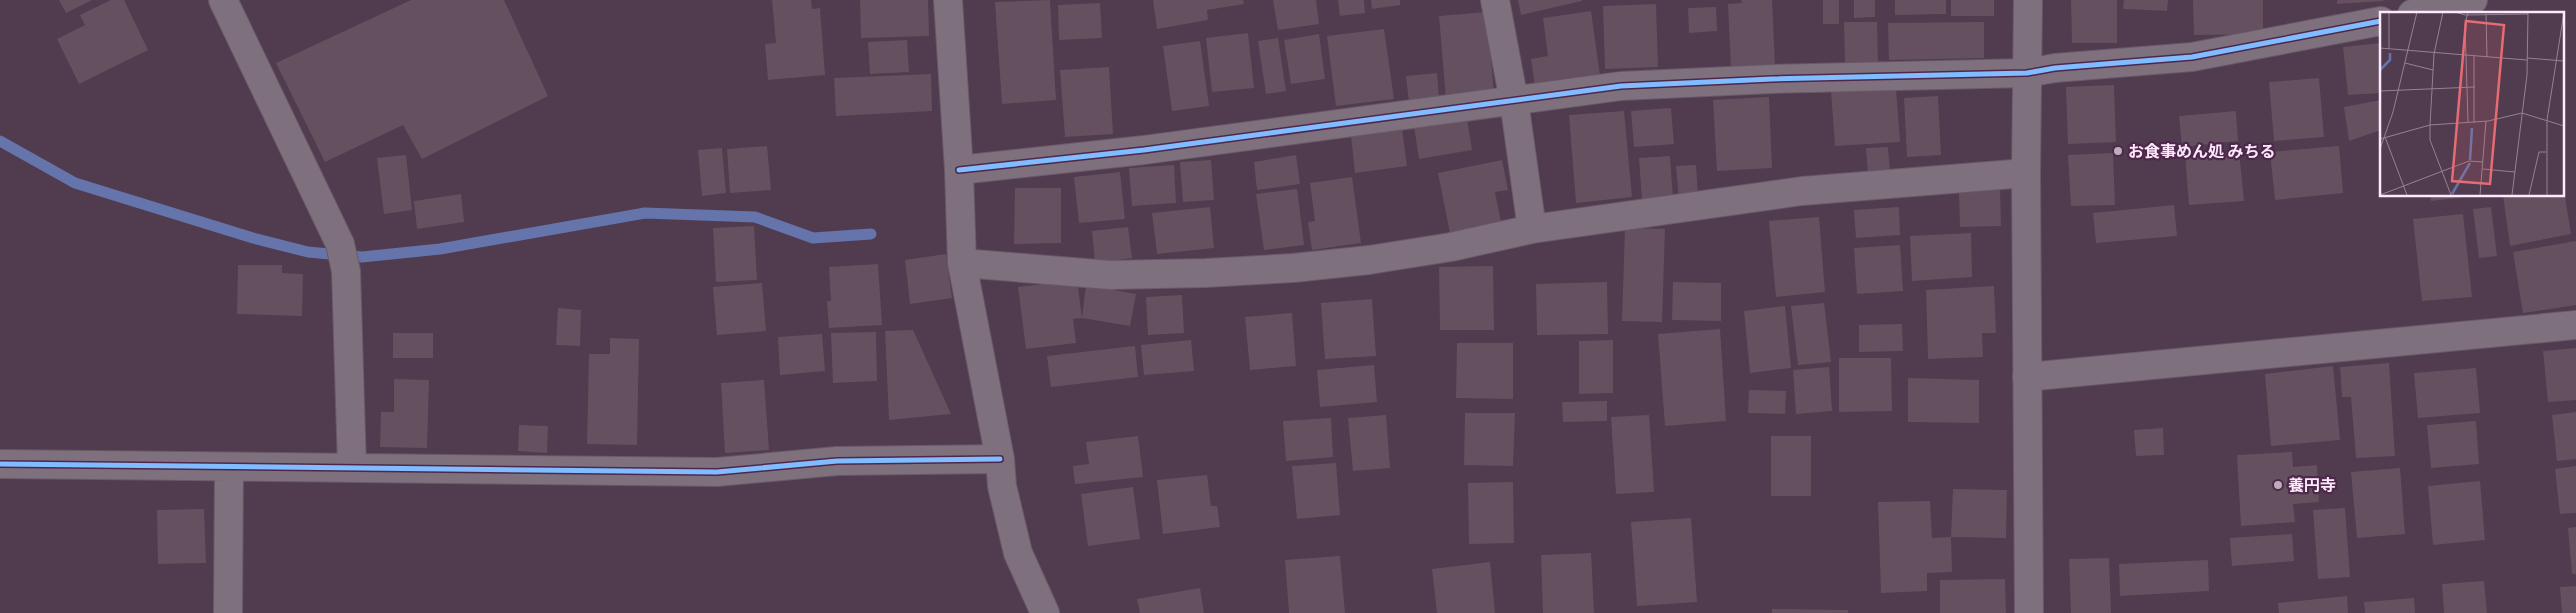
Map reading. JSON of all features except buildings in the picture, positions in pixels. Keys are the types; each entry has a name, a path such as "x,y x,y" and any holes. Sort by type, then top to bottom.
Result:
{"street":[{"path":"223,0 340,244 346,271 352,468"},
{"path":"948,0 959,170 962,263 1000,460 1002,486 1018,553 1045,613"},
{"path":"1495,0 1514,101 1532,229"},
{"path":"2028,0 2026,173 2028,613"},
{"path":"2421,12 2473,0"},
{"path":"959,170 1144,150 1621,86 1678,82 2027,73 2055,68 2192,57 2380,21"},
{"path":"962,263 1110,275 1206,274 1293,268 1369,260 1451,247 1532,229 1802,191 2026,173"},
{"path":"2027,377 2576,325"},
{"path":"0,464 716,472 837,461 1000,460"},
{"path":"228,613 229,467"}],"waterway":[{"path":"0,141 75,183 253,238 308,252 362,257 440,249 645,213 755,217 813,238 871,234"}],"cycle path":[{"path":"959,170 1144,150 1621,86 1772,79 2027,73 2055,68 2192,57 2380,21"},
{"path":"0,464 717,472 837,461 1000,459"}],"place":[{"name":"お食事めん処 みちる","path":"2118,151"},
{"name":"養円寺","path":"2278,485"}]}
